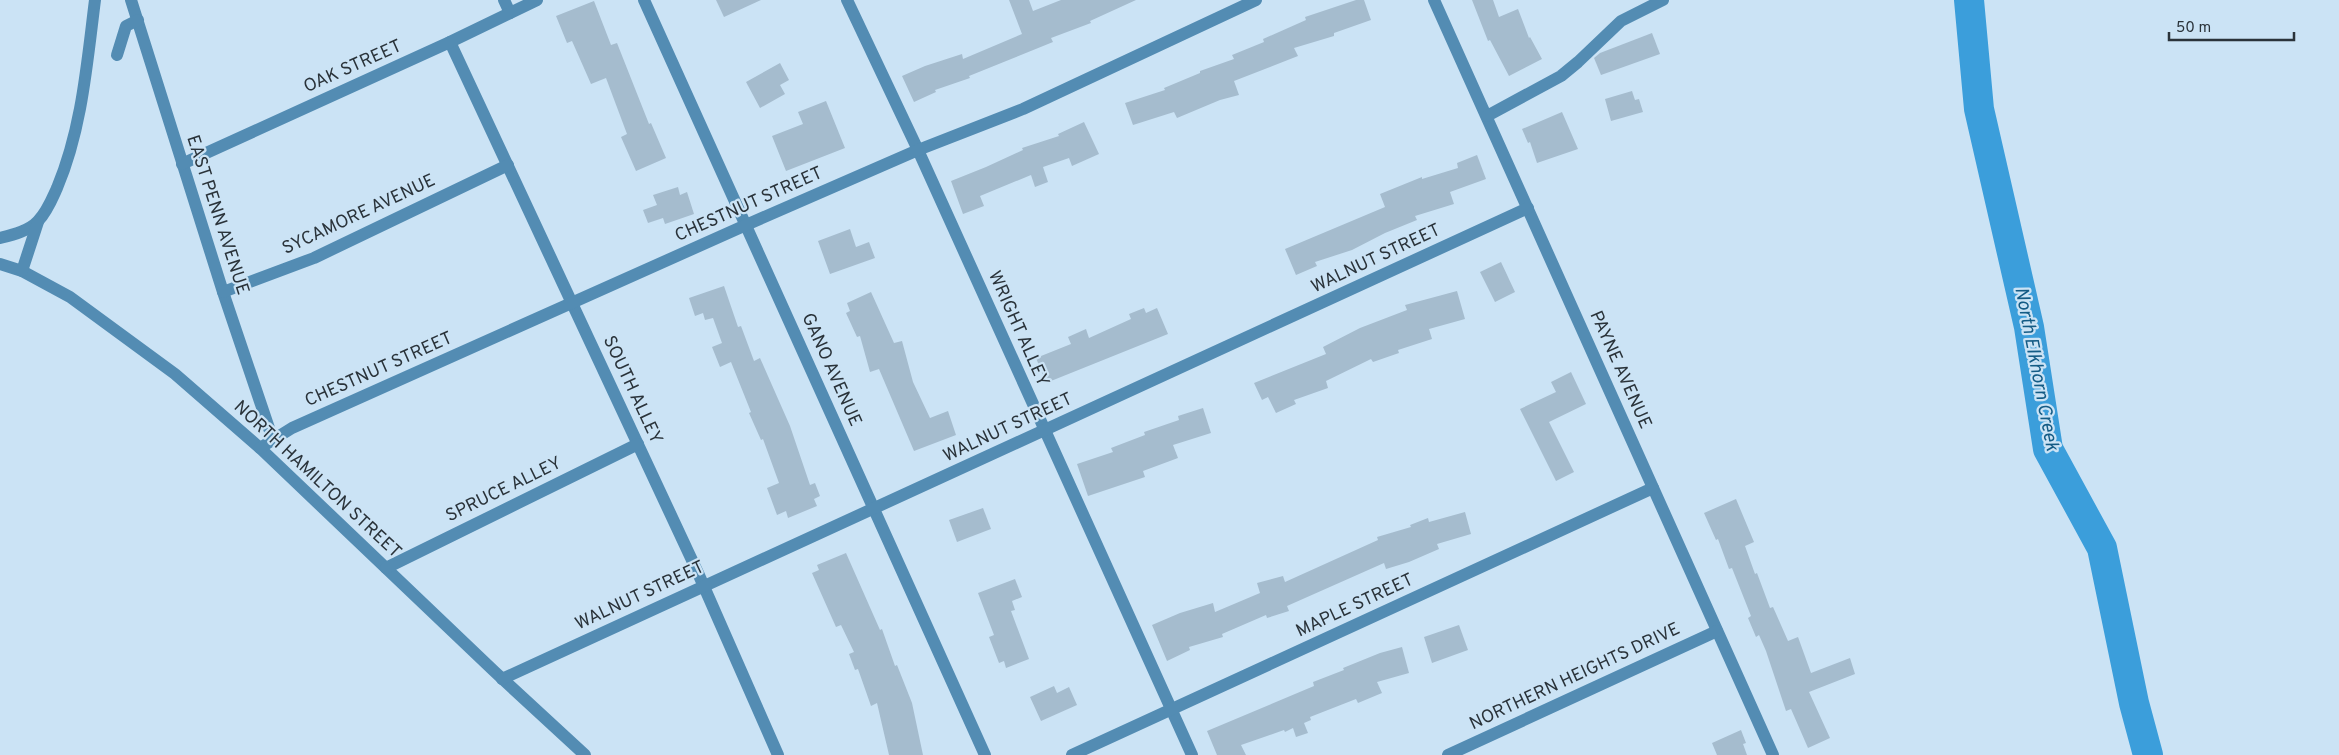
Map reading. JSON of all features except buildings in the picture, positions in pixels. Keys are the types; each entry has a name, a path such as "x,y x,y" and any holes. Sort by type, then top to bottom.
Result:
{"street":[{"path":"22,271 38,222 50,202 65,169 75,132 86,72 95,0"},
{"name":"EAST PENN AVENUE","path":"131,0 223,292 273,440"},
{"path":"504,0 510,13"},
{"name":"OAK STREET","path":"182,164 450,42 537,0"},
{"name":"GANO AVENUE","path":"644,0 985,755"},
{"name":"WRIGHT ALLEY","path":"847,0 918,150 1192,755"},
{"name":"CHESTNUT STREET","path":"260,448 292,428 746,224 918,150 1023,109 1256,0"},
{"name":"PAYNE AVENUE","path":"1434,0 1773,755"},
{"path":"1487,116 1561,76 1621,21 1663,0"},
{"path":"117,55 122,32 126,26 138,20"},
{"name":"SOUTH ALLEY","path":"450,42 704,586 778,755"},
{"name":"SYCAMORE AVENUE","path":"223,292 314,258 508,165"},
{"name":"WALNUT STREET","path":"502,679 1528,208"},
{"path":"0,238 20,232 38,222"},
{"name":"NORTH HAMILTON STREET","path":"0,264 22,271 70,297 175,374 260,448 502,679 572,749 585,755"},
{"name":"SPRUCE ALLEY","path":"386,568 638,444"},
{"name":"MAPLE STREET","path":"1072,755 1653,488"},
{"name":"NORTHERN HEIGHTS DRIVE","path":"1448,755 1717,631"}],"waterway":[{"name":"North Elkhorn Creek","path":"1969,0 1979,109 2029,327 2048,449 2102,548 2134,703 2148,755"}]}
